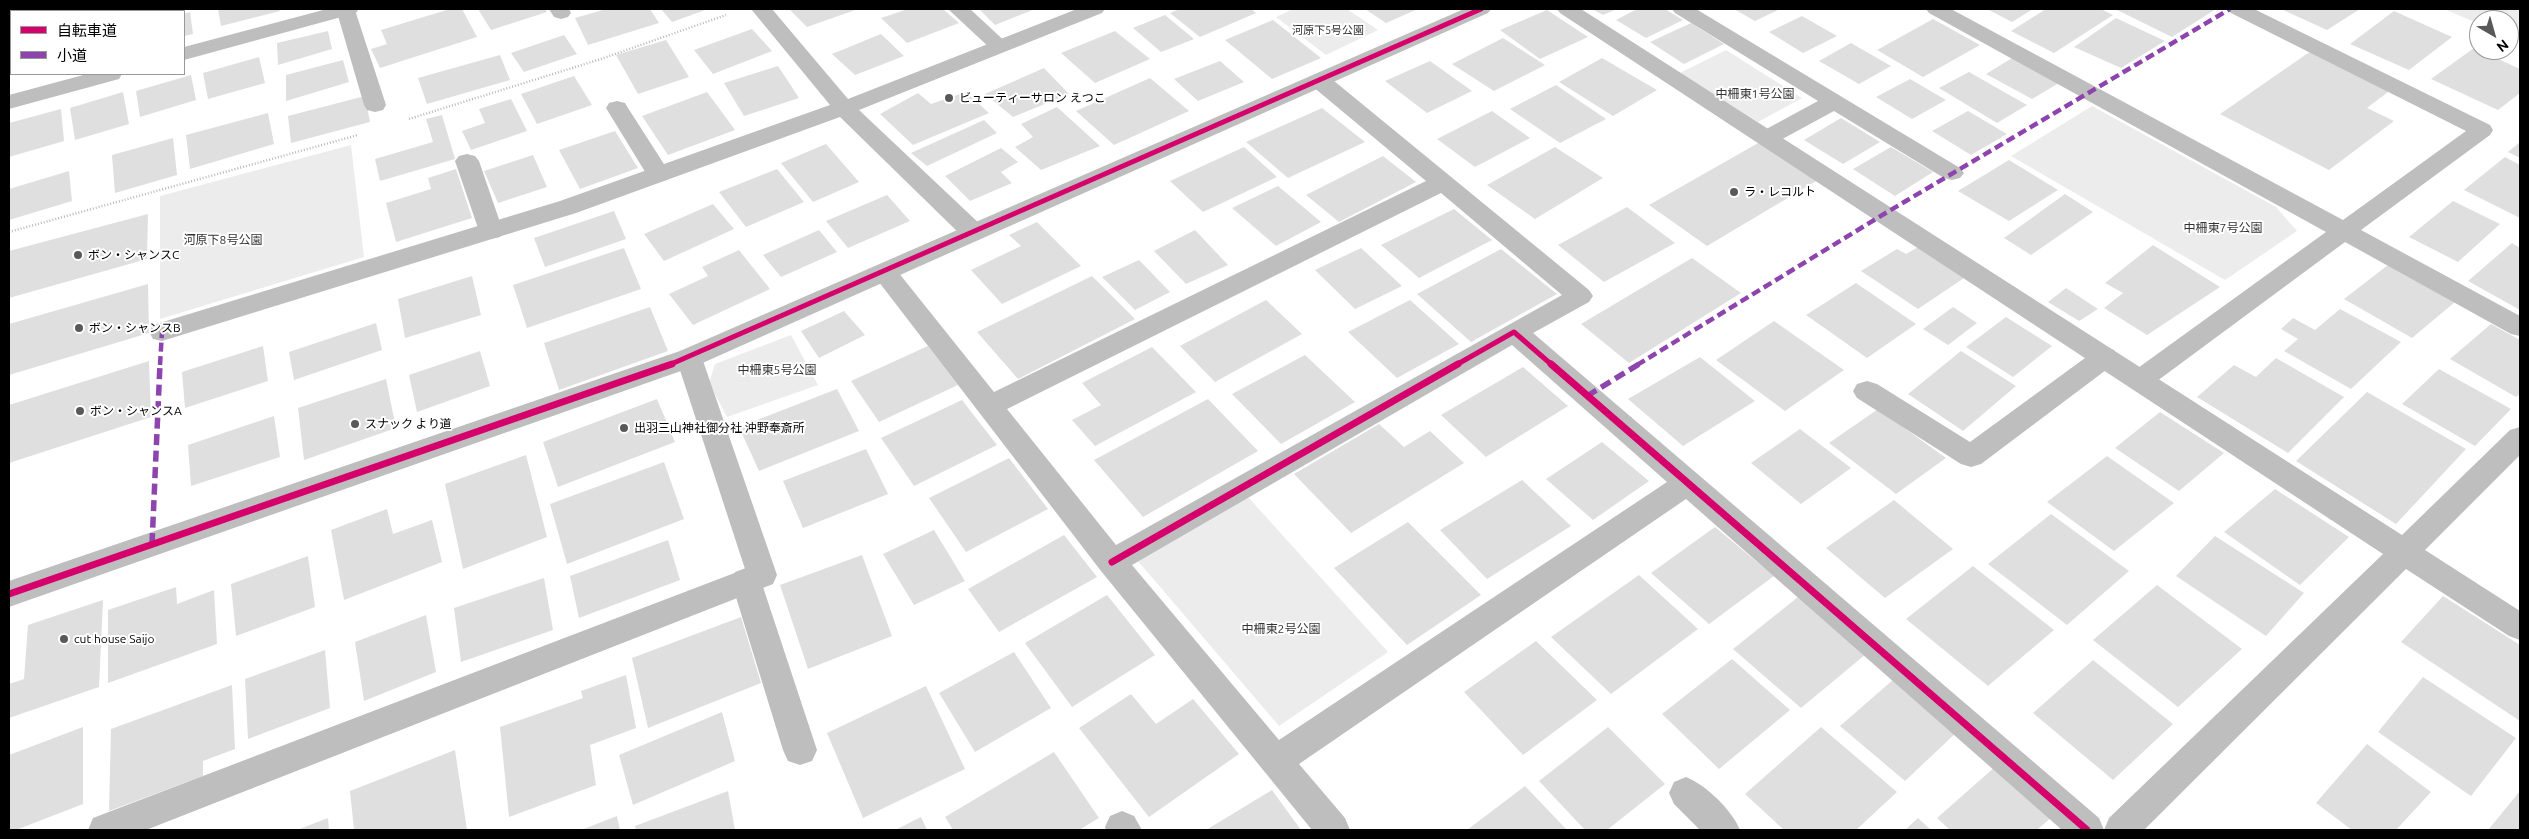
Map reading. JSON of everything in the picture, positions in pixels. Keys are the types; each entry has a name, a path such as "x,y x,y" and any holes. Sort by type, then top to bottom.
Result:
{"street":[{"path":"185,54 347,9 375,105"},
{"path":"761,9 844,108 973,232"},
{"path":"958,9 999,46"},
{"path":"162,332 568,207 844,108 1095,9"},
{"path":"9,594 688,358 885,273 973,232 1481,9"},
{"path":"1567,9 2520,627"},
{"path":"1682,9 1952,173"},
{"path":"1936,9 2520,328"},
{"path":"2140,380 2482,130 2238,9"},
{"path":"9,102 107,75"},
{"path":"1112,562 1580,296 1320,81"},
{"path":"1767,138 1835,101"},
{"path":"617,108 659,175"},
{"path":"467,161 491,231"},
{"path":"989,406 1442,183"},
{"path":"885,273 1112,562 1333,830"},
{"path":"1514,332 2087,830"},
{"path":"1867,391 1972,456 2105,357"},
{"path":"104,830 762,575 688,358"},
{"path":"2121,830 2520,438"},
{"path":"1277,760 1688,483"},
{"path":"746,581 800,750"},
{"path":"1686,793 1723,830"}],"green space":[{"name":"河原下5号公園","path":"1293,9 1347,9 1378,30 1326,55 1276,17"},
{"path":"2444,9 2520,9 2520,42 2519,10 2469,10 2469,20"},
{"name":"中柵東1号公園","path":"1726,50 1802,98 1758,122 1680,73"},
{"name":"中柵東7号公園","path":"2092,106 2276,207 2297,231 2225,280 2011,156"},
{"name":"河原下8号公園","path":"351,145 364,257 160,319 160,196"},
{"name":"中柵東5号公園","path":"791,335 818,385 727,417 709,383 715,364"},
{"name":"中柵東2号公園","path":"1248,497 1388,652 1279,726 1138,561"}],"building":[{"path":"60,9 111,9 111,10"},
{"path":"218,9 279,9 280,11 221,26"},
{"path":"450,9 462,9 477,37 380,68 371,49 387,44 381,30"},
{"path":"478,9 545,9 547,12 491,30"},
{"path":"606,9 650,9 659,23 588,45 575,18"},
{"path":"661,9 708,9 672,22"},
{"path":"858,9 807,27 790,10"},
{"path":"908,9 943,9 959,23 907,43 881,18"},
{"path":"979,9 1035,9 995,25"},
{"path":"1180,9 1251,9 1256,13 1200,37 1170,13"},
{"path":"1365,9 1418,9 1386,23"},
{"path":"1592,9 1617,9 1603,15"},
{"path":"1637,9 1665,9 1683,20 1646,38 1616,20"},
{"path":"1734,9 1780,9 1755,21"},
{"path":"1987,9 2033,9 2012,22"},
{"path":"2046,9 2101,9 2113,15 2054,53 2011,31"},
{"path":"2115,9 2216,9 2172,37"},
{"path":"2281,9 2360,9 2327,30"},
{"path":"1547,10 1588,37 1540,59 1500,30"},
{"path":"2394,11 2452,37 2409,70 2350,44"},
{"path":"190,12 193,34 185,36 185,14"},
{"path":"1165,15 1194,39 1161,52 1133,28"},
{"path":"1802,16 1837,36 1803,53 1769,32"},
{"path":"2116,18 2165,41 2121,68 2074,47"},
{"path":"1933,19 1980,45 1923,77 1877,50"},
{"path":"1273,20 1321,58 1272,79 1225,40"},
{"path":"1691,23 1724,44 1684,64 1650,42"},
{"path":"752,29 772,51 713,74 694,50"},
{"path":"328,31 332,49 278,65 277,43"},
{"path":"1115,31 1150,59 1095,83 1061,53"},
{"path":"881,34 904,56 855,75 832,54"},
{"path":"564,35 577,54 524,72 511,53"},
{"path":"1503,38 1545,65 1494,91 1452,64"},
{"path":"666,40 689,77 638,94 616,55"},
{"path":"1851,43 1891,66 1859,84 1819,61"},
{"path":"2311,51 2392,89 2367,108 2394,121 2329,170 2220,114"},
{"path":"2469,52 2469,60 2500,60 2520,69 2520,93 2498,110 2431,79"},
{"path":"500,55 510,80 427,104 418,78"},
{"path":"259,57 265,83 208,99 203,73"},
{"path":"1602,58 1657,90 1613,116 1559,82"},
{"path":"2012,58 2059,83 2032,99 1986,74"},
{"path":"343,60 349,82 286,101 286,75"},
{"path":"1220,61 1244,82 1198,101 1174,79"},
{"path":"1430,61 1472,91 1427,113 1385,81"},
{"path":"778,66 799,98 744,116 724,83"},
{"path":"1044,68 1069,94 1013,117 985,94"},
{"path":"1969,72 2027,105 1997,123 1939,88"},
{"path":"191,75 196,100 140,117 136,91"},
{"path":"574,76 592,105 537,124 521,94"},
{"path":"1150,78 1189,111 1114,145 1076,111"},
{"path":"1910,79 1946,100 1912,119 1876,97"},
{"path":"1556,85 1606,119 1560,143 1510,109"},
{"path":"123,92 129,124 75,140 70,108"},
{"path":"707,92 735,130 668,155 642,116"},
{"path":"966,92 989,113 913,145 880,114 918,93 931,104"},
{"path":"365,96 370,122 291,143 288,116"},
{"path":"511,99 527,131 471,150 462,131 485,123 479,109"},
{"path":"1057,107 1100,146 1041,170 1015,147 1033,137 1021,124"},
{"path":"1322,108 1365,142 1288,178 1246,142"},
{"path":"61,109 64,141 9,157 9,123"},
{"path":"1492,111 1530,138 1475,167 1437,139"},
{"path":"1968,111 2007,134 1971,155 1932,131"},
{"path":"268,113 274,144 190,169 186,135"},
{"path":"442,115 455,159 380,181 375,159 433,142 426,119"},
{"path":"1841,118 1880,142 1843,164 1804,140"},
{"path":"984,120 997,133 927,166 911,153"},
{"path":"615,131 638,168 580,189 559,150"},
{"path":"173,138 177,175 115,193 112,155"},
{"name":"ラ・レコルト","path":"1760,142 1818,180 1707,246 1649,205"},
{"path":"2520,142 2520,158 2508,152"},
{"path":"826,144 859,182 813,202 781,163"},
{"path":"1244,147 1277,177 1203,212 1170,181"},
{"path":"1555,147 1603,178 1535,219 1487,185"},
{"path":"1891,147 1933,172 1895,196 1853,169"},
{"path":"1001,148 1018,162 1001,172 1012,183 970,201 945,176"},
{"path":"533,155 547,187 498,203 484,171"},
{"path":"1383,156 1416,182 1339,222 1306,195"},
{"path":"2505,157 2520,165 2520,218 2464,190"},
{"path":"2009,160 2058,190 2009,221 1958,191"},
{"path":"456,169 472,218 396,242 386,203 431,189 428,178"},
{"path":"777,169 804,202 746,227 719,192"},
{"path":"69,171 72,201 9,220 9,189"},
{"path":"1278,186 1321,222 1276,246 1232,208"},
{"path":"2065,194 2093,212 2031,255 2004,238"},
{"path":"887,195 910,221 848,248 826,221"},
{"path":"2453,201 2500,224 2458,262 2409,237"},
{"path":"713,204 734,229 664,261 644,234"},
{"path":"1627,207 1675,243 1604,282 1558,245"},
{"path":"1454,209 1492,240 1419,278 1381,245"},
{"path":"614,211 626,239 545,267 534,238"},
{"name":"ボン・シャンスC","path":"148,214 147,259 9,298 9,251"},
{"path":"1037,222 1081,266 1002,304 971,270 1021,246 1009,235"},
{"path":"819,230 837,252 781,277 763,255"},
{"path":"1195,230 1228,265 1186,284 1154,251"},
{"path":"2512,243 2520,248 2520,310 2468,281"},
{"path":"2153,245 2220,287 2147,335 2104,308 2123,293 2105,283"},
{"path":"1920,246 1967,276 1918,309 1861,271 1897,249 1906,254"},
{"path":"624,248 641,289 527,328 513,285"},
{"path":"1361,248 1402,286 1355,309 1315,270"},
{"path":"1501,249 1557,294 1471,342 1417,294"},
{"path":"739,250 770,289 693,325 669,294 708,276 702,267"},
{"path":"1692,258 1741,293 1629,363 1581,324"},
{"path":"1139,260 1170,292 1135,310 1102,277"},
{"path":"2388,265 2455,302 2412,338 2344,299"},
{"path":"472,276 481,315 405,338 398,299"},
{"path":"1092,276 1135,319 1018,379 977,332"},
{"path":"1856,283 1916,324 1867,358 1806,315"},
{"name":"ボン・シャンスB","path":"148,284 149,333 9,375 9,324"},
{"path":"2066,288 2098,309 2079,321 2048,302"},
{"path":"1266,300 1302,334 1215,382 1180,346"},
{"path":"1410,300 1459,344 1397,378 1348,332"},
{"path":"650,307 668,351 559,390 544,343"},
{"path":"1953,307 1977,323 1948,345 1923,329"},
{"path":"2340,309 2401,342 2351,389 2284,351 2298,339 2281,329 2293,318 2315,330"},
{"path":"844,311 865,335 819,358 801,331"},
{"path":"2006,317 2052,346 2013,377 1966,347"},
{"path":"1774,321 1844,370 1785,411 1716,360"},
{"path":"376,323 382,350 294,380 289,352"},
{"path":"2491,324 2520,340 2520,394 2516,397 2450,359"},
{"path":"263,346 268,381 185,408 182,372"},
{"path":"928,346 958,385 879,422 851,381"},
{"path":"1152,347 1196,392 1095,446 1072,420 1101,405 1082,383"},
{"path":"480,351 490,386 417,412 409,375"},
{"path":"1961,351 2016,386 1963,431 1908,394"},
{"path":"1305,355 1355,402 1281,444 1232,394"},
{"path":"1700,357 1755,401 1683,446 1628,399"},
{"path":"2276,358 2344,397 2288,453 2197,397 2234,365 2256,377"},
{"name":"ボン・シャンスA","path":"149,361 151,417 9,463 9,405"},
{"path":"1523,367 1568,406 1486,457 1441,415"},
{"path":"2439,369 2511,409 2475,446 2402,404"},
{"path":"386,379 396,428 304,460 298,408"},
{"path":"837,389 859,431 759,471 739,427"},
{"path":"2367,392 2466,449 2396,524 2296,461"},
{"path":"657,399 675,442 558,487 543,442"},
{"path":"1208,399 1258,451 1143,517 1094,460"},
{"path":"962,400 997,445 914,486 881,438"},
{"path":"1878,409 1946,458 1896,494 1829,443"},
{"path":"2160,412 2224,453 2179,491 2115,448"},
{"path":"274,416 280,457 191,486 188,445"},
{"path":"1379,424 1404,447 1430,431 1464,463 1351,533 1294,474"},
{"path":"1800,429 1851,468 1801,504 1751,463"},
{"path":"1602,442 1649,481 1593,520 1546,479"},
{"path":"866,449 888,494 803,528 783,481"},
{"path":"526,455 547,537 463,569 445,484"},
{"path":"2107,456 2174,503 2114,551 2047,502"},
{"path":"1009,458 1048,509 966,552 929,498"},
{"path":"664,462 684,519 567,564 550,504"},
{"path":"1522,480 1571,526 1487,579 1440,530"},
{"path":"2275,489 2349,537 2300,585 2224,532"},
{"path":"1894,500 1953,549 1885,598 1826,548"},
{"path":"387,509 393,534 432,520 442,562 344,600 331,530"},
{"path":"2051,514 2129,571 2067,625 1988,564"},
{"path":"1408,522 1481,595 1407,645 1334,568"},
{"path":"1715,527 1774,576 1709,624 1651,573"},
{"path":"934,530 965,581 914,605 883,554"},
{"path":"1064,535 1097,577 999,632 968,589"},
{"path":"2215,536 2304,593 2266,636 2176,576"},
{"path":"668,540 680,580 579,618 570,576"},
{"path":"862,555 892,636 808,669 780,585"},
{"path":"308,556 315,607 236,636 231,584"},
{"path":"1973,566 2054,630 1988,686 1906,619"},
{"path":"1639,575 1698,629 1611,694 1551,637"},
{"path":"544,578 553,630 461,662 454,608"},
{"path":"2157,585 2242,649 2178,707 2093,640"},
{"path":"176,587 177,604 214,590 217,644 108,683 108,610"},
{"path":"1107,595 1155,655 1072,707 1025,643"},
{"path":"2443,596 2520,645 2520,721 2401,642"},
{"path":"1798,597 1866,654 1801,708 1733,649"},
{"path":"103,600 99,687 9,718 9,684 24,679 28,625"},
{"path":"426,615 436,672 364,701 355,642"},
{"path":"741,617 761,683 648,728 632,658"},
{"path":"1536,641 1597,700 1523,755 1464,692"},
{"path":"325,650 330,708 248,739 245,679"},
{"path":"1014,652 1051,708 975,752 939,693"},
{"path":"1732,659 1790,710 1719,769 1662,714"},
{"path":"2093,660 2173,724 2113,780 2033,713"},
{"path":"626,675 636,728 590,745 596,785 509,817 500,727 583,698 581,691"},
{"path":"2423,677 2516,738 2471,796 2378,732"},
{"path":"1894,679 1958,731 1905,781 1840,726"},
{"path":"232,685 235,749 203,761 203,776 109,811 111,729"},
{"path":"926,686 965,769 863,818 827,733"},
{"path":"1131,694 1156,724 1193,699 1239,754 1149,817 1079,728"},
{"path":"722,712 735,761 633,805 619,755"},
{"path":"83,727 83,804 16,830 9,830 9,755"},
{"path":"1608,727 1665,784 1607,830 1585,830 1539,781"},
{"path":"1821,727 1897,792 1856,830 1784,830 1745,794"},
{"path":"2367,744 2431,792 2396,830 2352,830 2316,803"},
{"path":"455,750 467,830 354,830 350,791"},
{"path":"1054,752 1099,818 1079,830 953,830 945,817"},
{"path":"1996,766 2054,815 2037,830 1950,830 1937,818"},
{"path":"1525,786 1567,830 1467,830"},
{"path":"1272,790 1301,830 1206,830"},
{"path":"728,791 735,830 636,830 635,826"},
{"path":"2520,791 2520,830 2488,830"},
{"path":"617,816 620,830 581,830"},
{"path":"921,817 927,830 895,830"},
{"path":"328,818 329,830 297,830"},
{"path":"1918,818 1931,830 1905,830"}],"marked path":[{"path":"1587,396 1884,214 2230,9"},
{"path":"152,544 162,332"}],"cycle path":[{"path":"9,594 689,358 1481,9"},
{"path":"1112,562 1514,332 2087,830"}],"place":[{"name":"ビューティーサロン えつこ","path":"949,98"},
{"name":"ラ・レコルト","path":"1734,192"},
{"name":"ボン・シャンスC","path":"78,255"},
{"name":"ボン・シャンスB","path":"79,328"},
{"name":"ボン・シャンスA","path":"80,411"},
{"name":"スナック より道","path":"355,424"},
{"name":"出羽三山神社御分社 沖野奉斎所","path":"624,428"},
{"name":"cut house Saijo","path":"64,639"}]}
